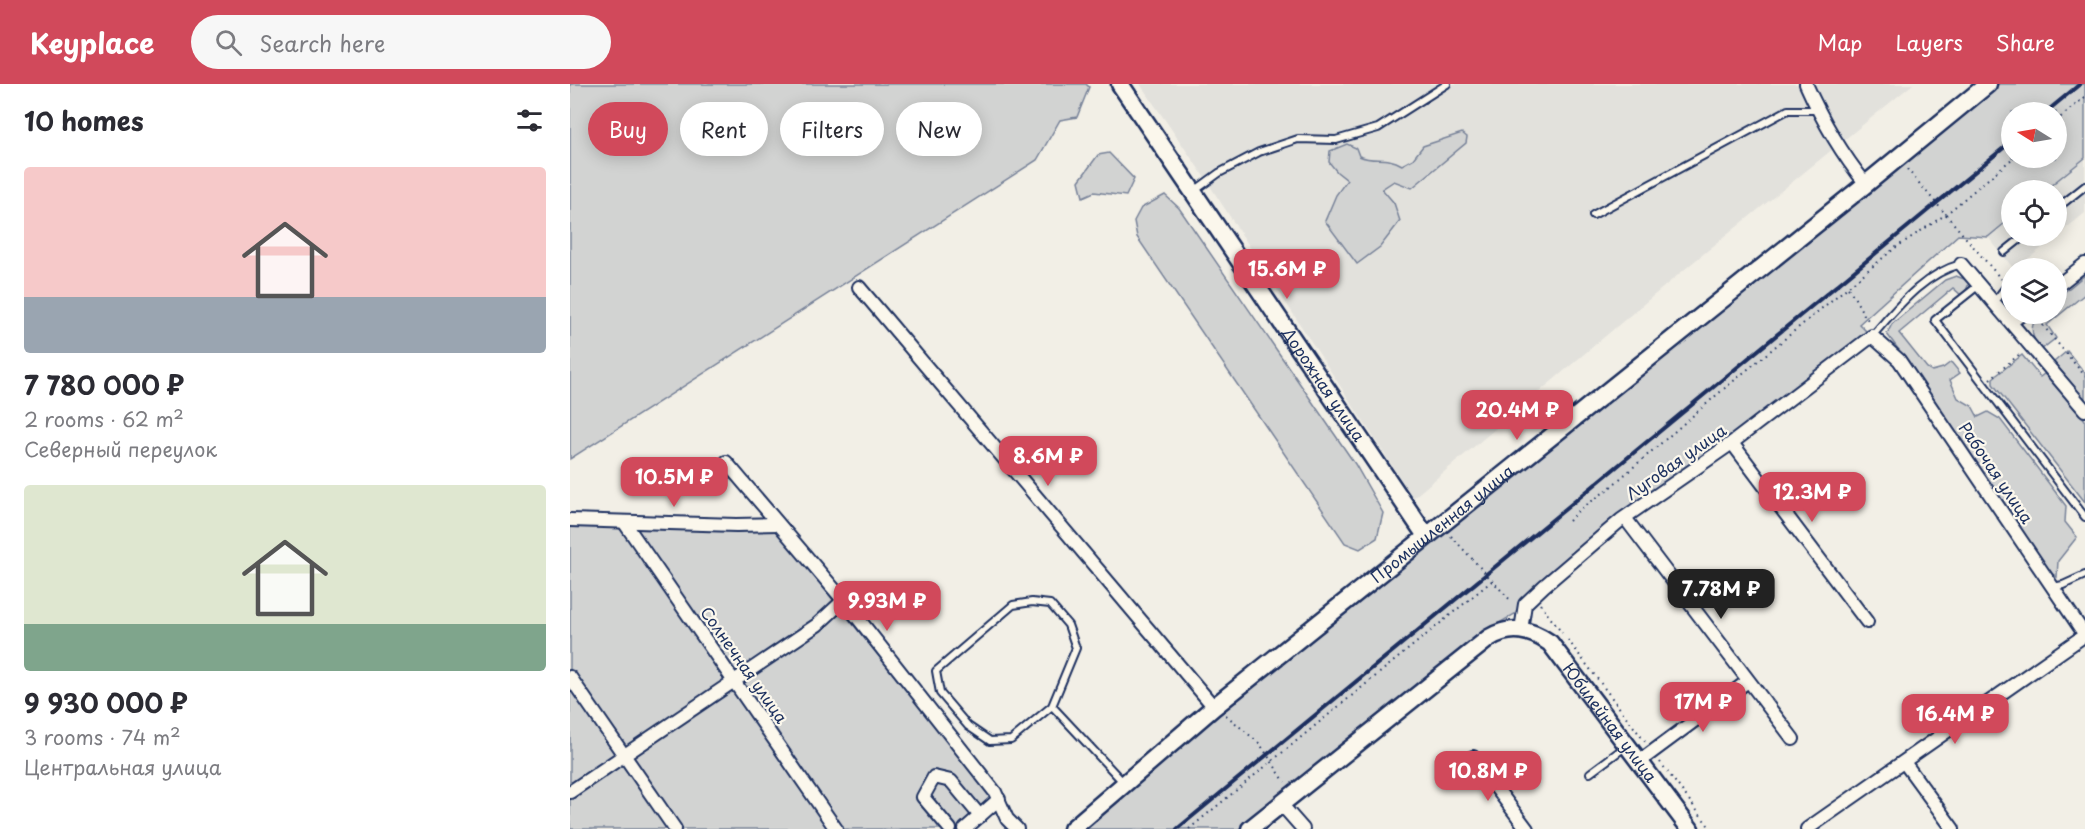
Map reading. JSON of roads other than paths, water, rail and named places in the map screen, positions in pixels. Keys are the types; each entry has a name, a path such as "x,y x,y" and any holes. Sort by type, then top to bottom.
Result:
{"street":[{"name":"Дорожная улица","path":"1120,84 1426,536"},
{"path":"1806,84 1848,162 1866,184"},
{"name":"Промышленная улица","path":"1072,829 1214,707 1988,84"},
{"path":"1961,264 2001,310"},
{"path":"2067,278 2085,264"},
{"path":"859,287 1214,707"},
{"path":"2013,324 2085,410"},
{"name":"Луговая улица","path":"1521,630 1525,604 1625,518 1732,443 1874,333"},
{"name":"Рабочая улица","path":"1874,333 1899,360 2085,635"},
{"path":"1732,443 1867,622"},
{"path":"726,462 843,601 999,799 1007,819 1017,829"},
{"path":"1625,518 1793,739"},
{"path":"570,520 736,525 778,524"},
{"name":"Солнечная улица","path":"624,522 836,829"},
{"path":"570,792 817,625 843,601"},
{"path":"1250,829 1489,638 1499,632 1521,630"},
{"name":"Юбилейная улица","path":"1521,630 1539,635 1550,643 1628,745 1646,756 1690,829"},
{"path":"1807,829 2085,635"},
{"path":"570,677 675,829"},
{"path":"1646,756 1748,681"},
{"path":"1473,757 1527,829"},
{"path":"1904,762 1953,829"},
{"path":"950,829 923,797 934,777 951,781 980,816"},
{"path":"965,829 999,799"},
{"path":"1287,800 1303,829"}],"lane":[{"path":"1193,192 1219,173 1249,158 1298,139 1336,140 1378,128 1447,84"},
{"path":"1593,215 1788,110 1818,110"},
{"path":"2067,200 2085,186"},
{"path":"2004,252 2012,246"},
{"path":"1874,333 1905,298 1944,269 1961,264"},
{"path":"1979,285 1935,320 2085,517"},
{"path":"1994,302 2001,294"},
{"path":"2053,587 2064,585 2085,575"},
{"path":"1032,602 1050,604 1068,625 1076,648 1052,706 1011,740 990,741 968,726 940,693 936,671 1013,605 1032,602"},
{"path":"1052,706 1125,784"},
{"path":"1590,773 1628,745"}],"railway":[{"path":"2058,102 2080,84"},
{"path":"1177,829 2001,150"}]}
